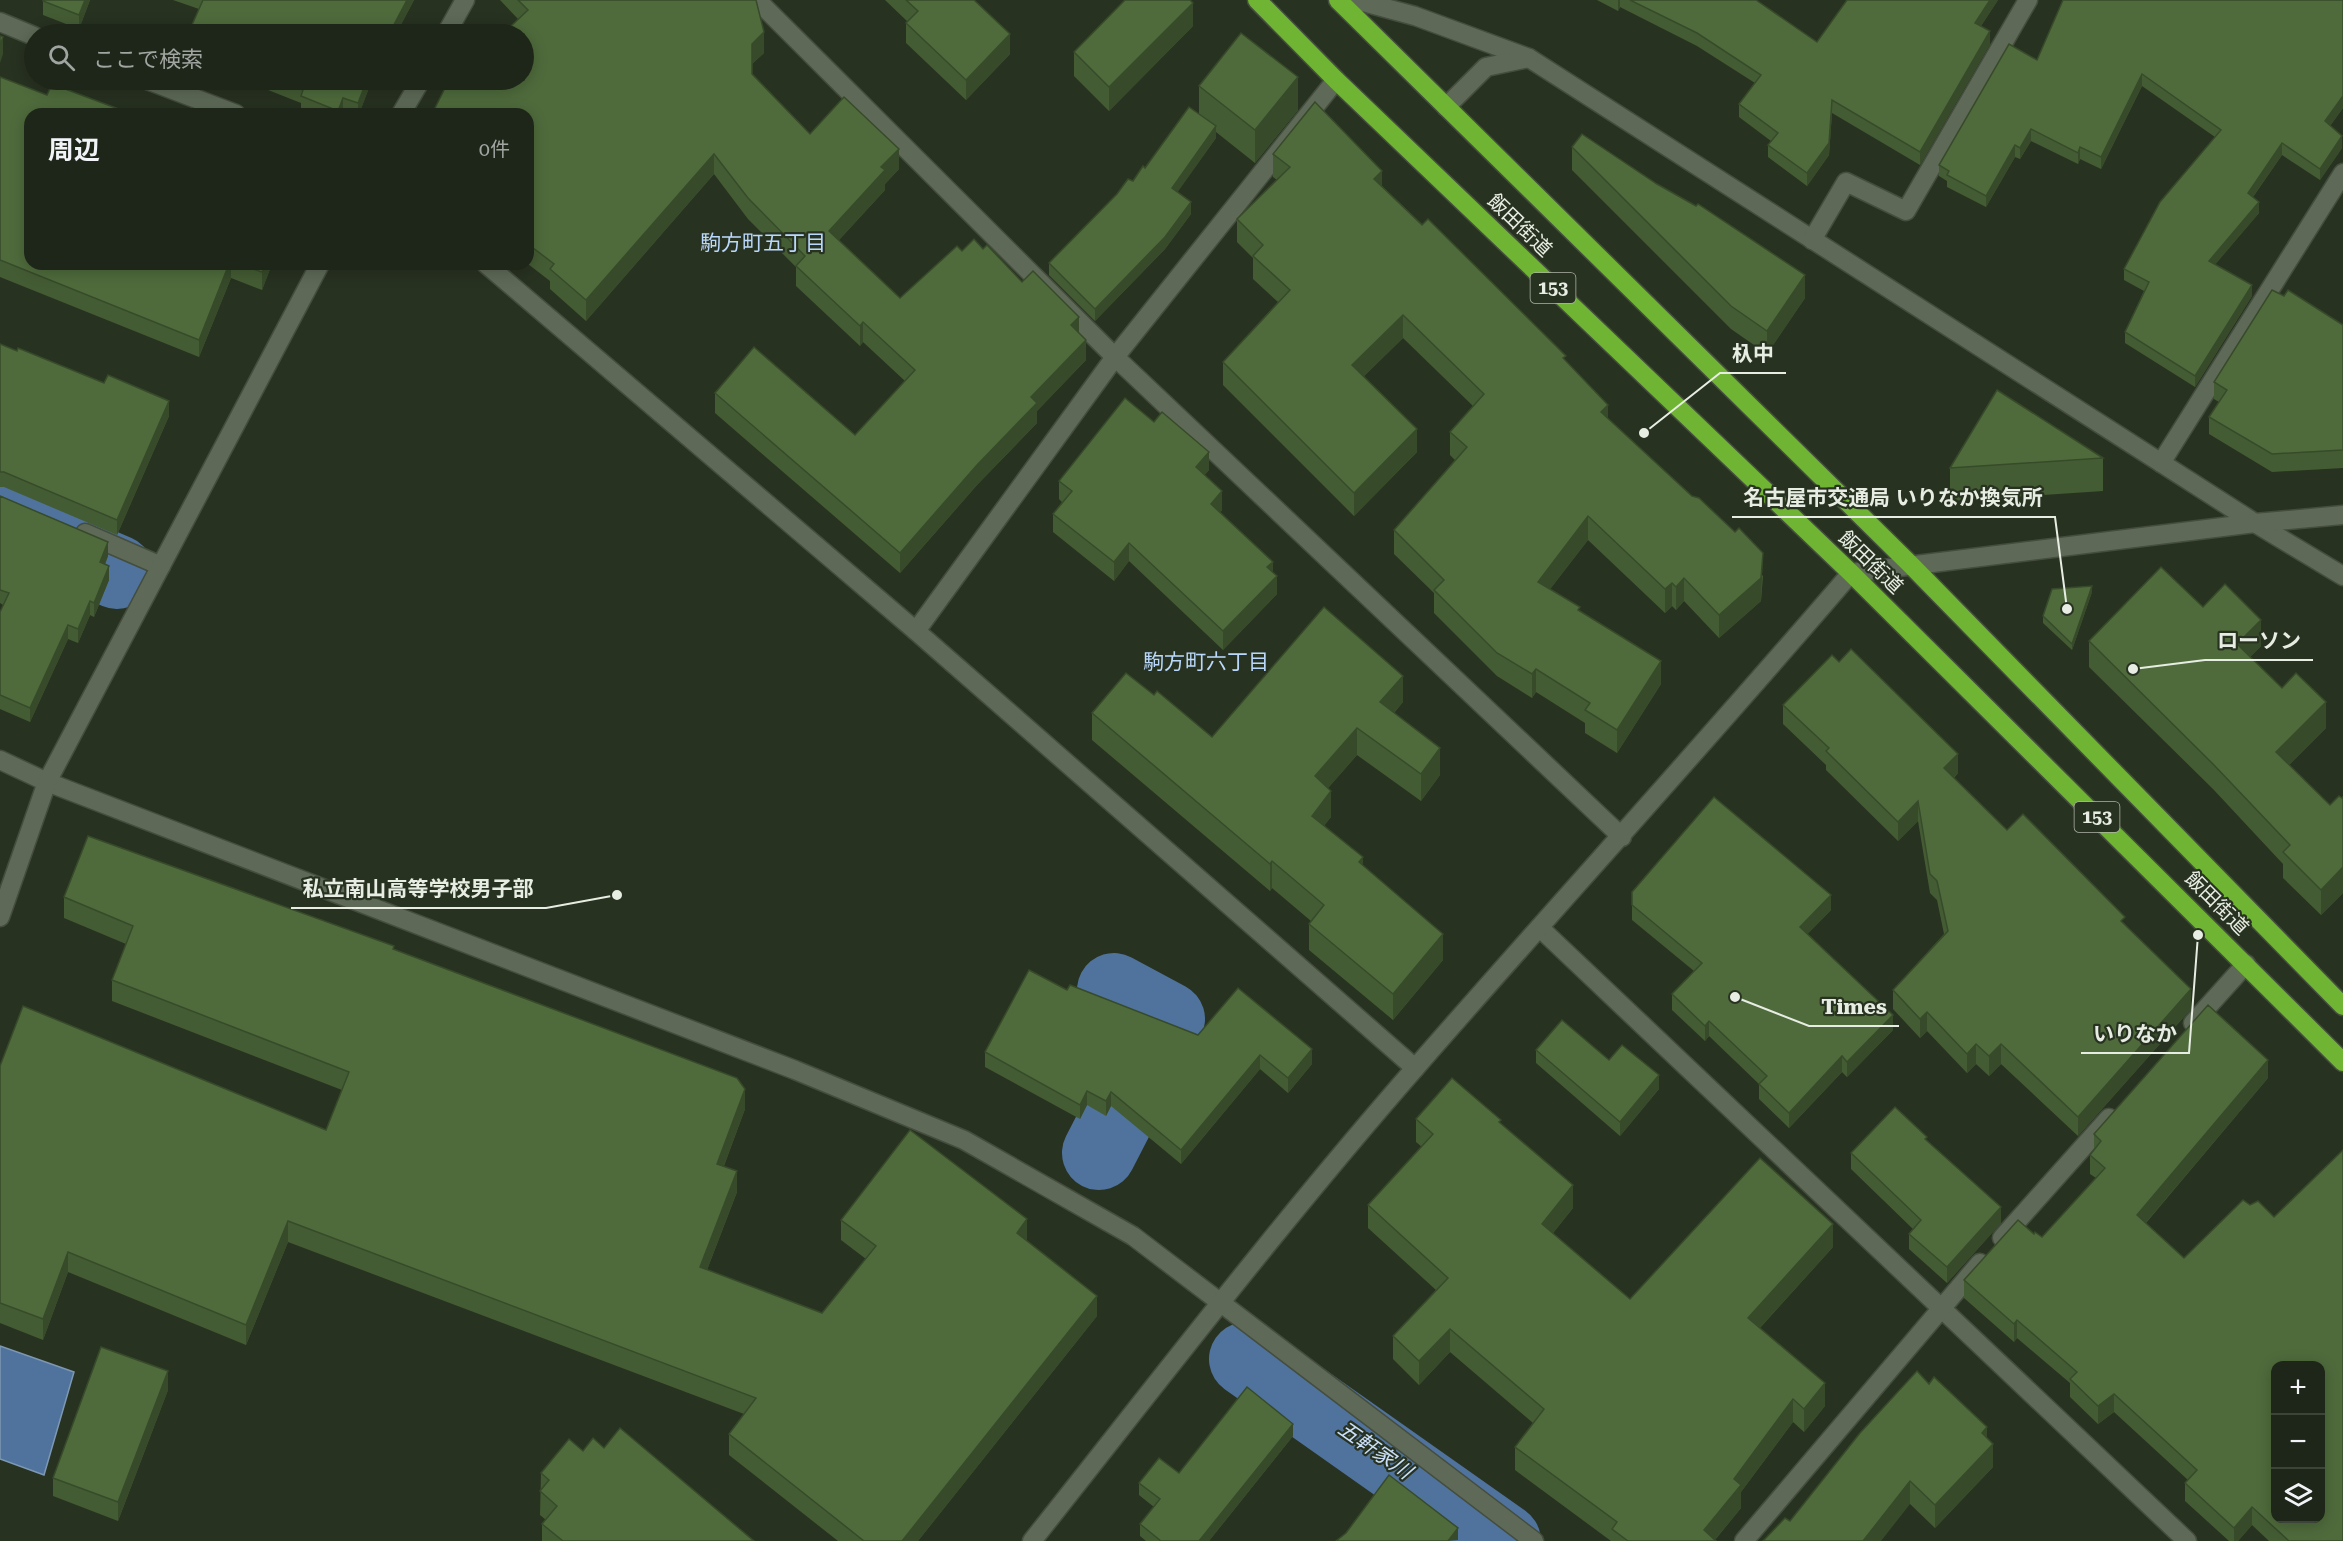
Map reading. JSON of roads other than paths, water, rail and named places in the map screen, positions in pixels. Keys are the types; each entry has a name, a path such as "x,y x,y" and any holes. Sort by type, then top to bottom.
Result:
{"highway":[{"name":"飯田街道","path":"1257,0 1336,80 1851,573 2343,1062"},
{"name":"飯田街道","path":"1338,0 1913,567 2343,1006"}],"street":[{"path":"452,24 465,0"},
{"path":"757,0 1115,357 1622,837"},
{"path":"1356,0 1415,16 1529,58 2254,523 2343,576"},
{"path":"1812,240 1846,182 1906,211 2028,0"},
{"path":"0,22 24,32"},
{"path":"1446,107 1486,67 1529,58"},
{"path":"916,631 1115,357 1336,80"},
{"path":"173,90 220,108"},
{"path":"405,108 415,90"},
{"path":"2161,463 2343,173"},
{"path":"0,917 46,782 317,270"},
{"path":"493,270 916,631 1415,1068"},
{"path":"1032,1541 1222,1302 1415,1068 1622,837 1851,573 2254,523 2343,515"},
{"path":"64,525 161,566"},
{"path":"0,760 46,782 784,1066 964,1140 1132,1236 1222,1302 1534,1541"},
{"path":"1540,928 2187,1541"},
{"path":"2182,1036 2246,964"},
{"path":"1744,1541 1941,1307 2120,1106"}],"water":[{"path":"0,1346 74,1372 44,1475 0,1459"}],"waterway":[{"name":"五軒家川","path":"0,522 117,572"},
{"name":"五軒家川","path":"1099,1153 1168,1019 1114,990"},
{"name":"五軒家川","path":"1246,1359 1504,1541"}],"place":[{"name":"杁中","path":"1644,433"},
{"name":"名古屋市交通局 いりなか換気所","path":"2067,609"},
{"name":"ローソン","path":"2133,669"},
{"name":"私立南山高等学校男子部","path":"617,895"},
{"name":"いりなか","path":"2198,935"},
{"name":"Times","path":"1735,997"}],"district":[{"name":"駒方町五丁目","path":"763,243"},
{"name":"駒方町六丁目","path":"1206,662"}]}
